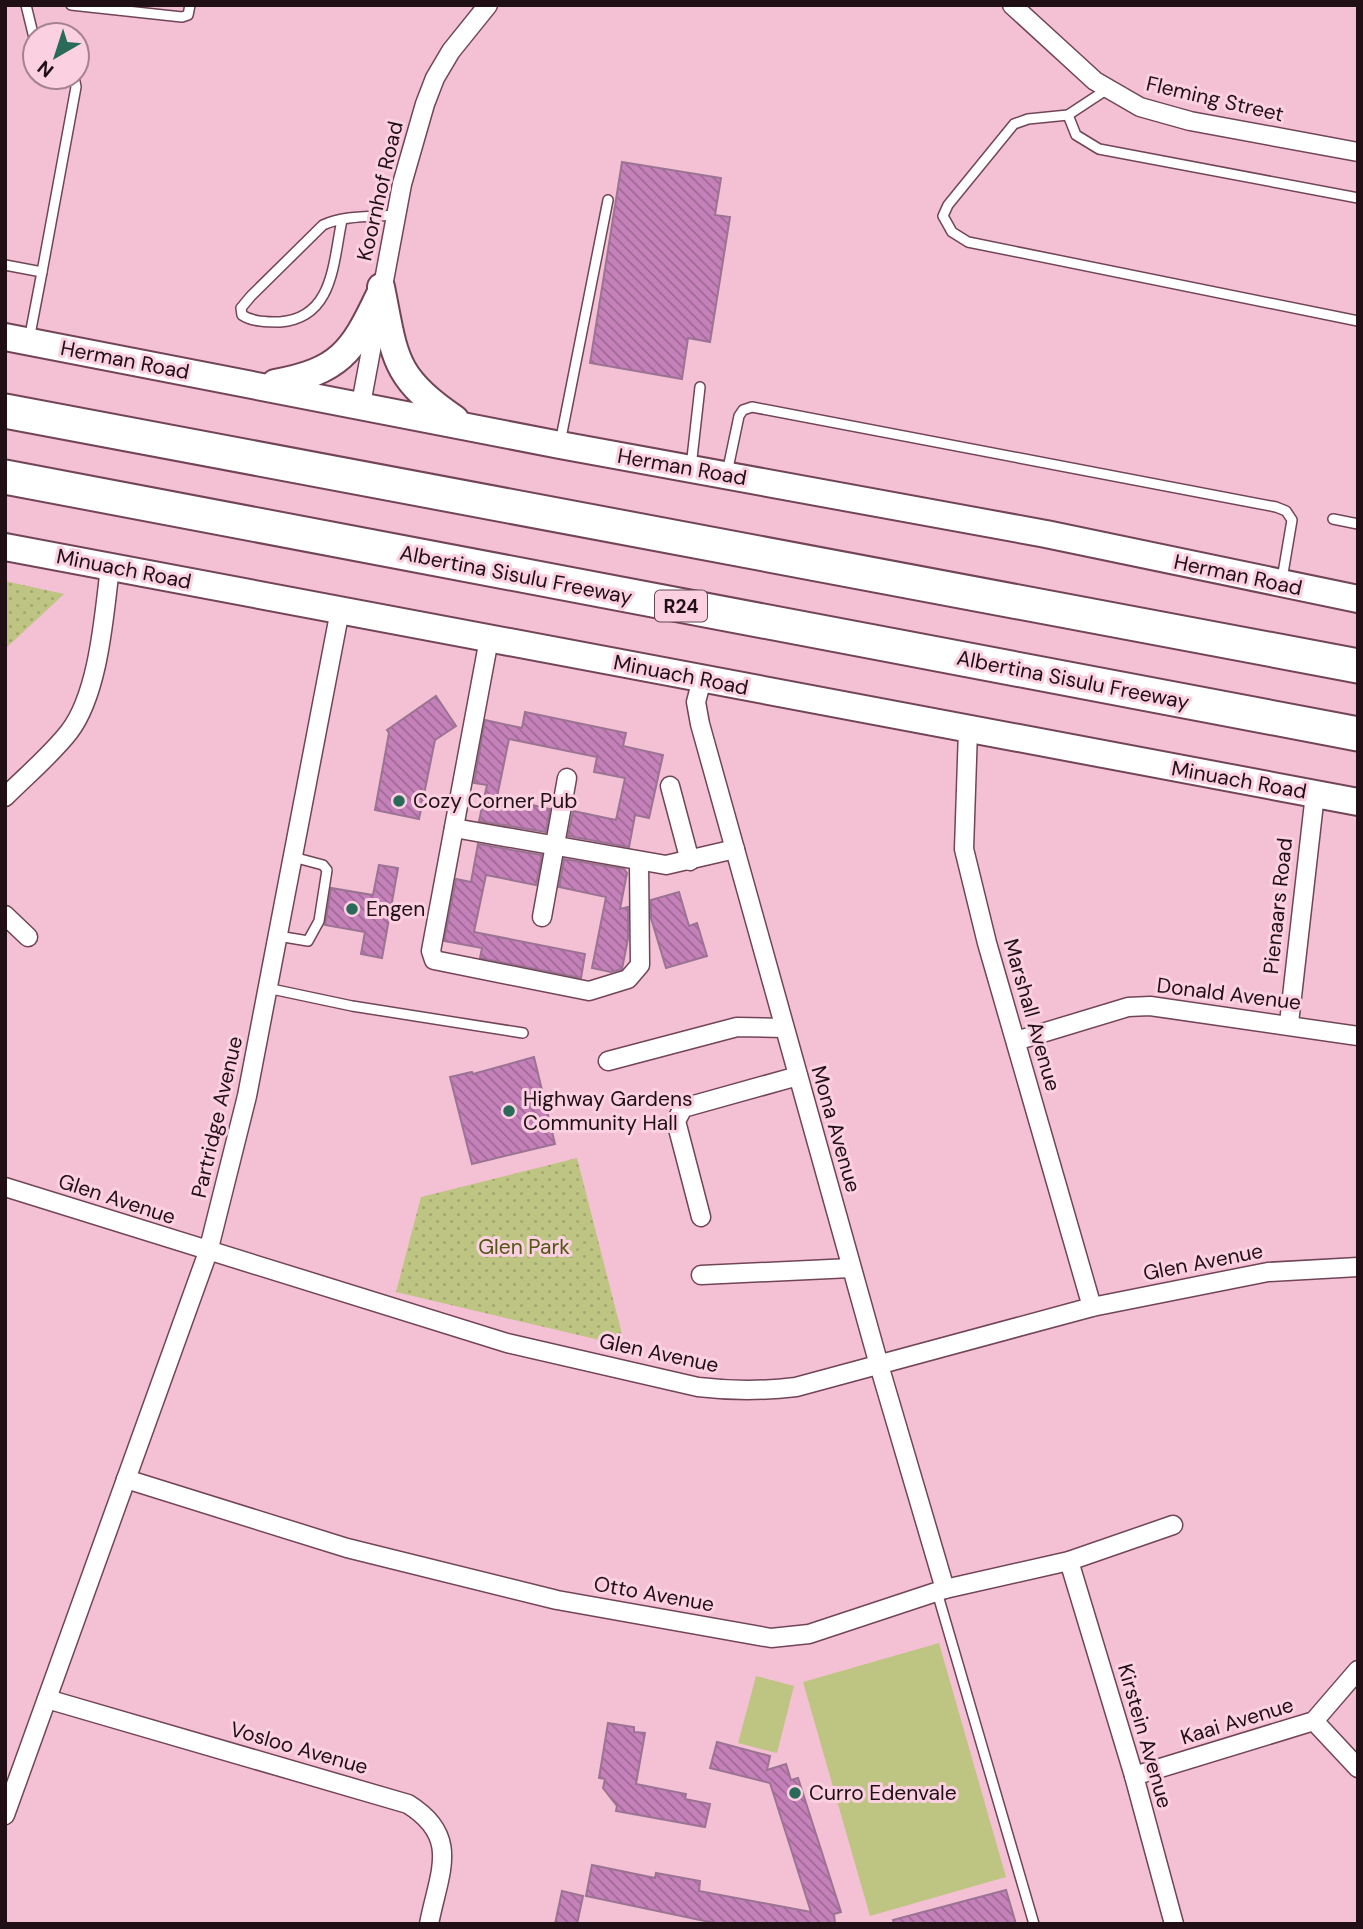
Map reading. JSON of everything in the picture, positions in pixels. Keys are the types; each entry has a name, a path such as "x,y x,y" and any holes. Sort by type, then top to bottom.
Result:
{"highway":[{"path":"5,411 1358,666"},
{"name":"Albertina Sisulu Freeway","path":"5,477 1358,734"}],"main road":[{"path":"260,386 307,377 334,363 357,338 380,291"},
{"path":"380,291 392,346 403,373 421,395 462,424"},
{"name":"Herman Road","path":"17,340 361,404 559,445 1046,534 1358,599"},
{"name":"Minuach Road","path":"5,547 1358,802"}],"street":[{"name":"Koornhof Road","path":"361,404 380,291 414,141 435,78 451,51 488,5"},
{"name":"Fleming Street","path":"1012,5 1106,90 1140,107 1165,115 1358,152"},
{"path":"5,797 68,733 82,710 102,629 110,567"},
{"name":"Partridge Avenue","path":"5,1815 208,1252 235,1150 340,610"},
{"path":"489,639 432,956 440,963 589,991 628,979 640,965 639,863"},
{"name":"Mona Avenue","path":"702,679 696,702 699,724 941,1591"},
{"name":"Marshall Avenue","path":"968,730 964,849 1092,1307"},
{"path":"542,916 568,778"},
{"path":"670,786 690,861"},
{"name":"Pienaars Road","path":"1289,1023 1315,794"},
{"path":"454,828 639,863 666,865 735,849"},
{"path":"5,915 28,937"},
{"name":"Donald Avenue","path":"1016,1041 1128,1007 1167,1007 1289,1023 1358,1036"},
{"path":"608,1060 737,1027 785,1028"},
{"path":"701,1217 676,1121 678,1113 683,1108 798,1076"},
{"name":"Glen Avenue","path":"6,1189 507,1343 698,1387 754,1391 796,1387 1092,1307 1268,1272 1358,1267"},
{"path":"701,1275 852,1268"},
{"name":"Otto Avenue","path":"126,1479 360,1551 557,1600 756,1636 809,1634 941,1591 1069,1561 1173,1525"},
{"name":"Kirstein Avenue","path":"1069,1561 1134,1776 1174,1924"},
{"path":"1358,1670 1314,1721 1358,1768"},
{"name":"Vosloo Avenue","path":"47,1699 408,1804 430,1819 442,1841 441,1867 429,1924"},
{"name":"Kaai Avenue","path":"1134,1776 1314,1721"}],"lane":[{"path":"71,5 182,18 188,15 190,5"},
{"path":"1106,90 1068,115 1028,119 1014,124 948,205 943,216 952,232 968,242 1077,266 1358,321"},
{"path":"17,340 42,272 75,91"},
{"path":"1068,115 1076,135 1099,149 1358,198"},
{"path":"559,445 608,200"},
{"path":"342,220 327,294 312,311 283,322 250,319 242,315 241,308 318,230 332,221 342,220 396,215"},
{"path":"5,265 42,272"},
{"path":"690,468 700,387"},
{"path":"727,474 733,436 743,410 752,407 1276,507 1286,511 1292,520 1281,584"},
{"path":"1333,519 1358,524"},
{"path":"278,936 308,941 314,933 321,907 326,867 293,857"},
{"path":"267,988 390,1013 523,1033"},
{"path":"941,1591 1034,1924"}],"green space":[{"path":"5,581 64,594 5,649"},
{"name":"Glen Park","path":"577,1158 625,1346 396,1292 421,1197"},
{"path":"939,1643 1006,1877 870,1916 803,1682"},
{"path":"756,1676 794,1686 777,1753 738,1743"}],"building":[{"path":"622,162 721,178 715,215 730,217 710,342 688,338 682,379 590,363"},
{"path":"436,696 456,726 435,740 419,819 375,810 389,733 387,730"},
{"path":"525,712 626,733 623,746 663,755 649,818 635,815 629,847 568,836 573,811 616,820 625,778 594,772 597,757 509,739 497,797 550,809 546,832 479,821 487,785 474,783 485,720 522,728"},
{"path":"478,844 542,855 536,885 486,875 474,932 585,954 581,978 480,958 482,948 444,941 456,879 471,882"},
{"path":"564,859 624,869 627,873 620,909 628,907 628,939 622,969 611,972 592,968 606,897 559,887"},
{"path":"379,865 398,868 382,958 361,954 365,932 325,925 331,888 373,895"},
{"path":"679,892 689,926 697,923 707,956 666,968 651,918 651,900"},
{"path":"534,1057 555,1144 472,1164 450,1077 472,1072 473,1074"},
{"path":"608,1723 634,1727 634,1732 645,1733 636,1784 686,1794 685,1799 710,1804 705,1827 616,1811 617,1806 603,1788 605,1779 599,1778"},
{"path":"717,1742 770,1756 767,1770 786,1764 791,1780 798,1778 841,1912 834,1914 835,1924 719,1924 586,1896 592,1865 655,1878 656,1873 700,1881 699,1891 811,1912 770,1783 710,1768"},
{"path":"1006,1890 1016,1924 894,1924 893,1920"},
{"path":"562,1891 583,1896 577,1924 555,1924"}],"place":[{"name":"Cozy Corner Pub","path":"399,801"},
{"name":"Engen","path":"352,909"},
{"name":"Highway Gardens Community Hall","path":"509,1111"},
{"name":"Curro Edenvale","path":"795,1793"}]}
